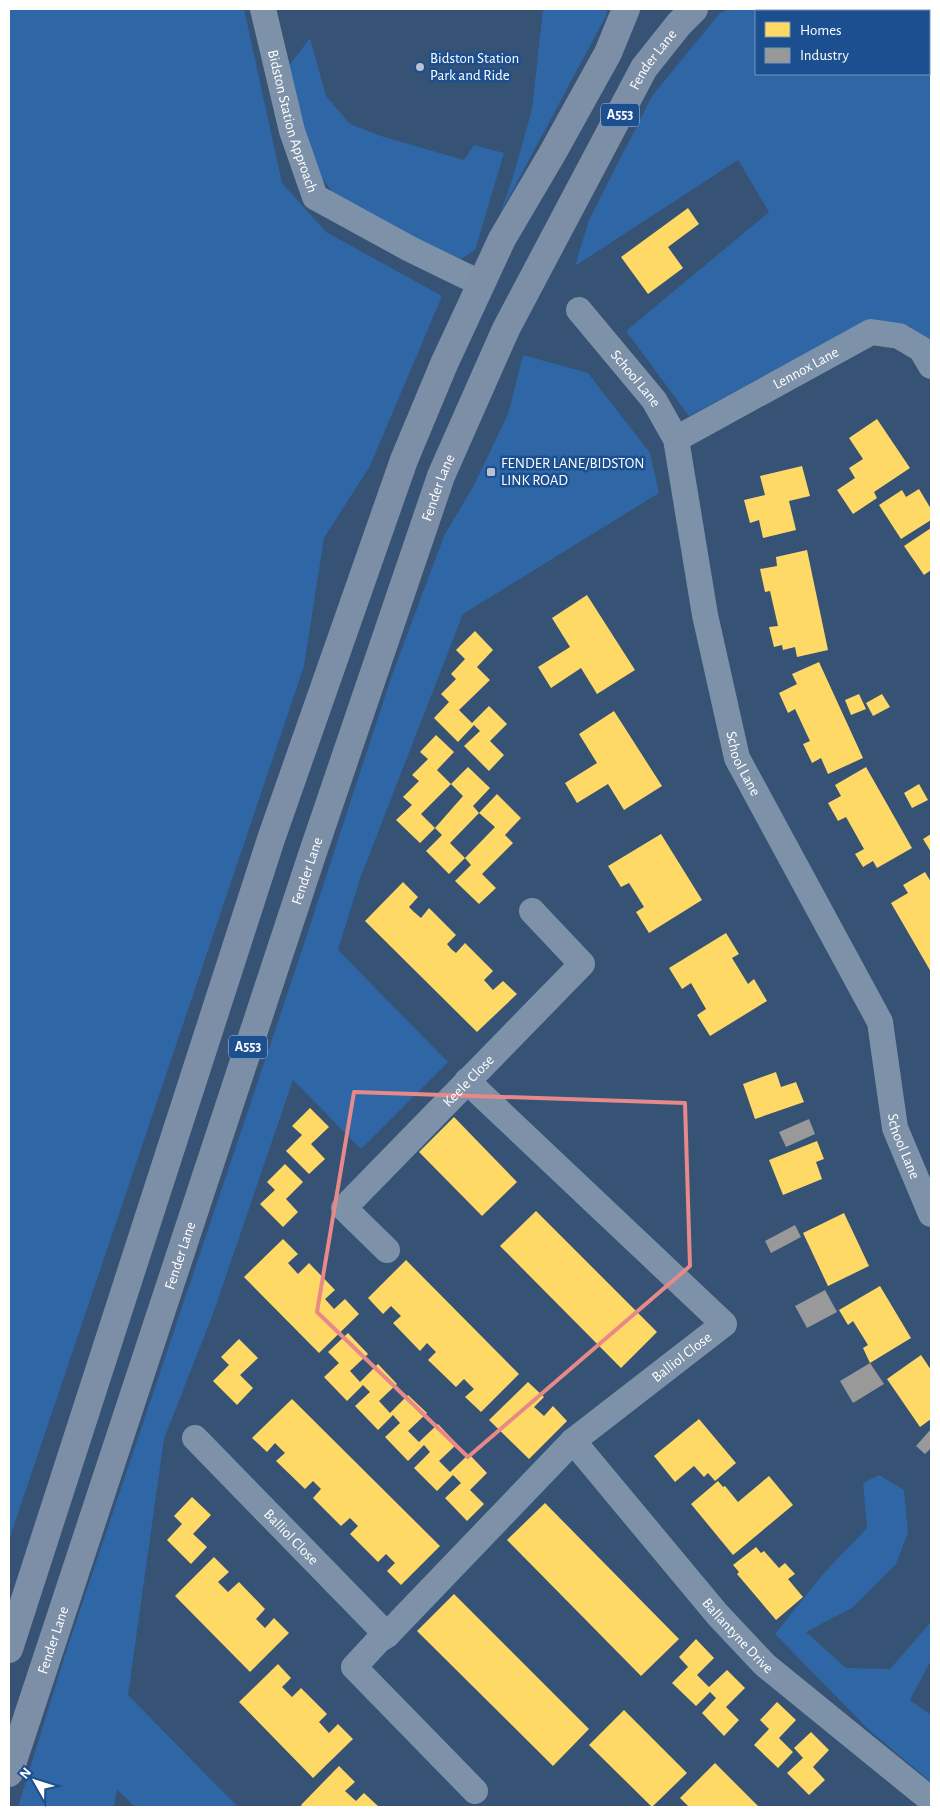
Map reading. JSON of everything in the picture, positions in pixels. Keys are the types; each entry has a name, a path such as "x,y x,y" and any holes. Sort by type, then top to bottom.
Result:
{"main road":[{"name":"A553","path":"9,1649 281,812 404,460 444,364 509,226 552,154 608,52 626,9"},
{"name":"Fender Lane","path":"9,1773 309,864 441,476 506,328 644,68 679,24 694,9"}],"street":[{"name":"Bidston Station Approach","path":"264,9 292,131 316,197 410,250 482,284"},
{"name":"School Lane","path":"579,310 654,400 676,439 705,615 737,758 880,1022 894,1128 931,1214"},
{"name":"Lennox Lane","path":"676,439 871,332 899,336 921,349 931,366"},
{"name":"Keele Close","path":"387,1250 344,1208 582,964 532,911"},
{"name":"Balliol Close","path":"467,1081 724,1324 574,1441 354,1667 475,1791"},
{"name":"Balliol Close","path":"195,1438 387,1635"},
{"name":"Ballantyne Drive","path":"574,1441 717,1614 765,1664 931,1800"}],"highlighted area":[{"path":"354,1092 685,1103 690,1266 468,1457 317,1312"}],"shaded area":[{"path":"9,9 244,9 282,183 326,232 442,296 370,466 324,538 304,666 9,1540"},
{"path":"543,9 607,9 606,16 500,214 513,177 532,109"},
{"path":"729,9 931,9 931,350 910,326 861,324 689,416 626,331 769,212 738,160 575,266 589,220 652,96 720,13"},
{"path":"310,38 326,96 350,124 384,137 464,160 474,145 504,153 475,250 461,259 340,203 305,154 285,71"},
{"path":"523,355 588,373 650,453 659,493 463,614 361,876 338,950 448,1062 361,1149 293,1080 213,1314 164,1439 128,1695 238,1807 135,1807 117,1789 114,1807 18,1807 65,1655 299,959 392,675 444,536 474,485 508,414"},
{"path":"879,1475 904,1490 908,1533 896,1564 852,1608 806,1632 846,1668 890,1669 931,1622 931,1660 910,1700 931,1715 931,1782 869,1730 775,1634 823,1574 867,1528 863,1483"}],"building: Homes":[{"path":"688,208 699,224 668,247 683,268 648,294 621,257"},
{"path":"877,419 910,468 874,492 877,498 853,514 837,490 855,478 849,468 863,459 849,438"},
{"path":"802,466 810,496 789,501 796,530 763,538 759,520 750,523 744,500 765,495 760,476"},
{"path":"919,489 931,509 931,520 901,539 879,505 902,490 906,497"},
{"path":"931,528 931,570 924,575 904,546"},
{"path":"807,550 828,650 797,657 795,647 783,650 782,645 774,647 769,627 778,626 770,591 765,592 760,569 777,566 776,557"},
{"path":"587,595 635,670 597,694 581,668 551,688 538,667 570,647 552,618"},
{"path":"475,631 493,650 477,667 490,680 459,710 472,723 489,706 507,724 490,741 504,755 489,771 464,746 480,731 474,725 458,742 434,718 449,702 441,694 456,679 451,674 465,659 456,650"},
{"path":"819,662 863,758 828,774 821,758 812,763 803,744 810,741 795,709 788,713 779,693 797,684 792,674"},
{"path":"859,694 866,709 851,715 845,700"},
{"path":"882,694 890,707 873,716 866,703"},
{"path":"614,711 662,786 624,810 608,784 577,803 565,783 597,763 579,734"},
{"path":"436,735 454,752 437,770 451,784 421,814 435,828 420,843 396,820 412,805 403,797 419,781 412,775 428,759 420,752"},
{"path":"468,767 490,788 473,806 479,813 450,843 465,858 449,874 426,851 442,835 435,828 463,796 451,784"},
{"path":"866,767 912,848 877,868 873,861 863,867 855,854 864,849 846,817 838,821 828,803 841,796 835,785"},
{"path":"919,784 928,800 912,808 904,793"},
{"path":"497,794 521,818 505,835 513,843 482,874 496,888 479,904 455,881 471,865 465,858 495,827 479,813"},
{"path":"661,834 702,900 649,933 636,912 644,907 629,883 621,887 608,866"},
{"path":"931,834 931,852 923,839"},
{"path":"925,872 931,882 931,972 891,903 908,893 903,885"},
{"path":"403,882 418,897 409,907 414,912 421,918 429,908 456,935 447,944 451,949 456,953 465,943 493,971 484,980 493,990 503,981 517,994 477,1032 365,921"},
{"path":"726,933 739,954 732,958 748,984 754,979 767,1001 710,1036 697,1015 706,1009 691,983 682,989 669,968"},
{"path":"776,1072 781,1087 796,1082 804,1102 755,1119 743,1084"},
{"path":"310,1108 329,1127 311,1144 325,1159 309,1174 286,1151 302,1135 292,1126"},
{"path":"454,1117 517,1182 482,1216 419,1152"},
{"path":"817,1141 824,1159 816,1162 822,1179 783,1195 769,1160"},
{"path":"285,1164 303,1182 286,1199 298,1212 283,1227 260,1204 275,1190 267,1182"},
{"path":"536,1211 657,1332 621,1368 500,1246"},
{"path":"844,1213 869,1266 828,1286 803,1233"},
{"path":"283,1239 298,1254 288,1263 298,1274 309,1263 335,1290 325,1299 334,1309 345,1299 359,1314 319,1353 244,1277"},
{"path":"406,1260 519,1374 481,1412 465,1397 474,1389 464,1379 456,1387 428,1360 436,1352 427,1343 420,1351 393,1323 401,1316 391,1306 383,1314 368,1298"},
{"path":"880,1286 911,1338 870,1363 863,1348 868,1345 853,1321 848,1325 839,1310"},
{"path":"348,1333 368,1354 350,1371 360,1382 378,1364 397,1384 379,1401 390,1413 408,1395 427,1413 408,1431 419,1442 438,1424 457,1444 439,1461 450,1472 469,1454 487,1473 470,1490 484,1504 467,1521 445,1498 461,1483 453,1475 437,1491 414,1468 430,1452 424,1445 408,1461 385,1437 400,1423 393,1415 378,1430 355,1406 370,1392 363,1385 347,1401 324,1377 339,1363 328,1352"},
{"path":"239,1339 258,1358 240,1375 253,1388 237,1405 213,1381 229,1365 221,1357"},
{"path":"921,1355 931,1370 931,1419 920,1427 887,1379"},
{"path":"528,1382 544,1397 534,1407 544,1416 553,1406 567,1421 529,1459 489,1420"},
{"path":"292,1399 440,1546 401,1585 387,1571 395,1563 386,1554 378,1562 350,1534 358,1526 350,1518 341,1526 313,1498 321,1489 313,1481 305,1489 276,1461 285,1453 275,1443 267,1452 252,1438"},
{"path":"699,1419 736,1463 715,1481 708,1473 704,1477 694,1466 675,1482 654,1456"},
{"path":"769,1476 793,1505 733,1555 691,1504 718,1481 723,1487 725,1486 738,1502"},
{"path":"192,1497 211,1515 193,1534 207,1547 191,1564 167,1540 182,1524 174,1516"},
{"path":"545,1503 679,1639 641,1676 507,1540"},
{"path":"756,1547 761,1553 764,1551 779,1568 785,1563 795,1574 788,1579 803,1597 776,1620 737,1574 739,1572 733,1565"},
{"path":"214,1557 229,1572 218,1582 228,1592 239,1582 265,1609 256,1619 265,1628 274,1618 289,1633 250,1672 175,1596"},
{"path":"454,1594 589,1729 553,1766 417,1631"},
{"path":"696,1639 714,1658 697,1675 709,1687 727,1670 745,1688 726,1707 739,1720 724,1736 702,1713 716,1698 710,1692 696,1706 672,1683 688,1667 679,1657"},
{"path":"278,1664 291,1678 282,1687 292,1697 301,1688 327,1714 319,1722 329,1733 338,1724 353,1739 313,1778 239,1702"},
{"path":"777,1702 796,1720 779,1738 793,1752 778,1768 754,1745 769,1729 760,1720"},
{"path":"624,1710 687,1773 652,1807 589,1745"},
{"path":"811,1732 829,1750 813,1767 825,1780 809,1795 787,1773 803,1758 794,1748"},
{"path":"715,1763 759,1807 689,1807 680,1798"},
{"path":"339,1766 355,1782 345,1791 356,1801 364,1793 379,1807 303,1807 301,1805"}],"building: Industry":[{"path":"809,1119 815,1134 786,1147 779,1132"},
{"path":"795,1225 801,1237 771,1253 765,1241"},
{"path":"825,1290 837,1312 807,1328 795,1306"},
{"path":"870,1363 884,1384 853,1403 840,1381"},
{"path":"931,1429 931,1448 925,1454 916,1446"}],"place":[{"name":"Bidston Station Park and Ride","path":"420,67"},
{"name":"FENDER LANE/BIDSTON LINK ROAD","path":"491,472"}]}
